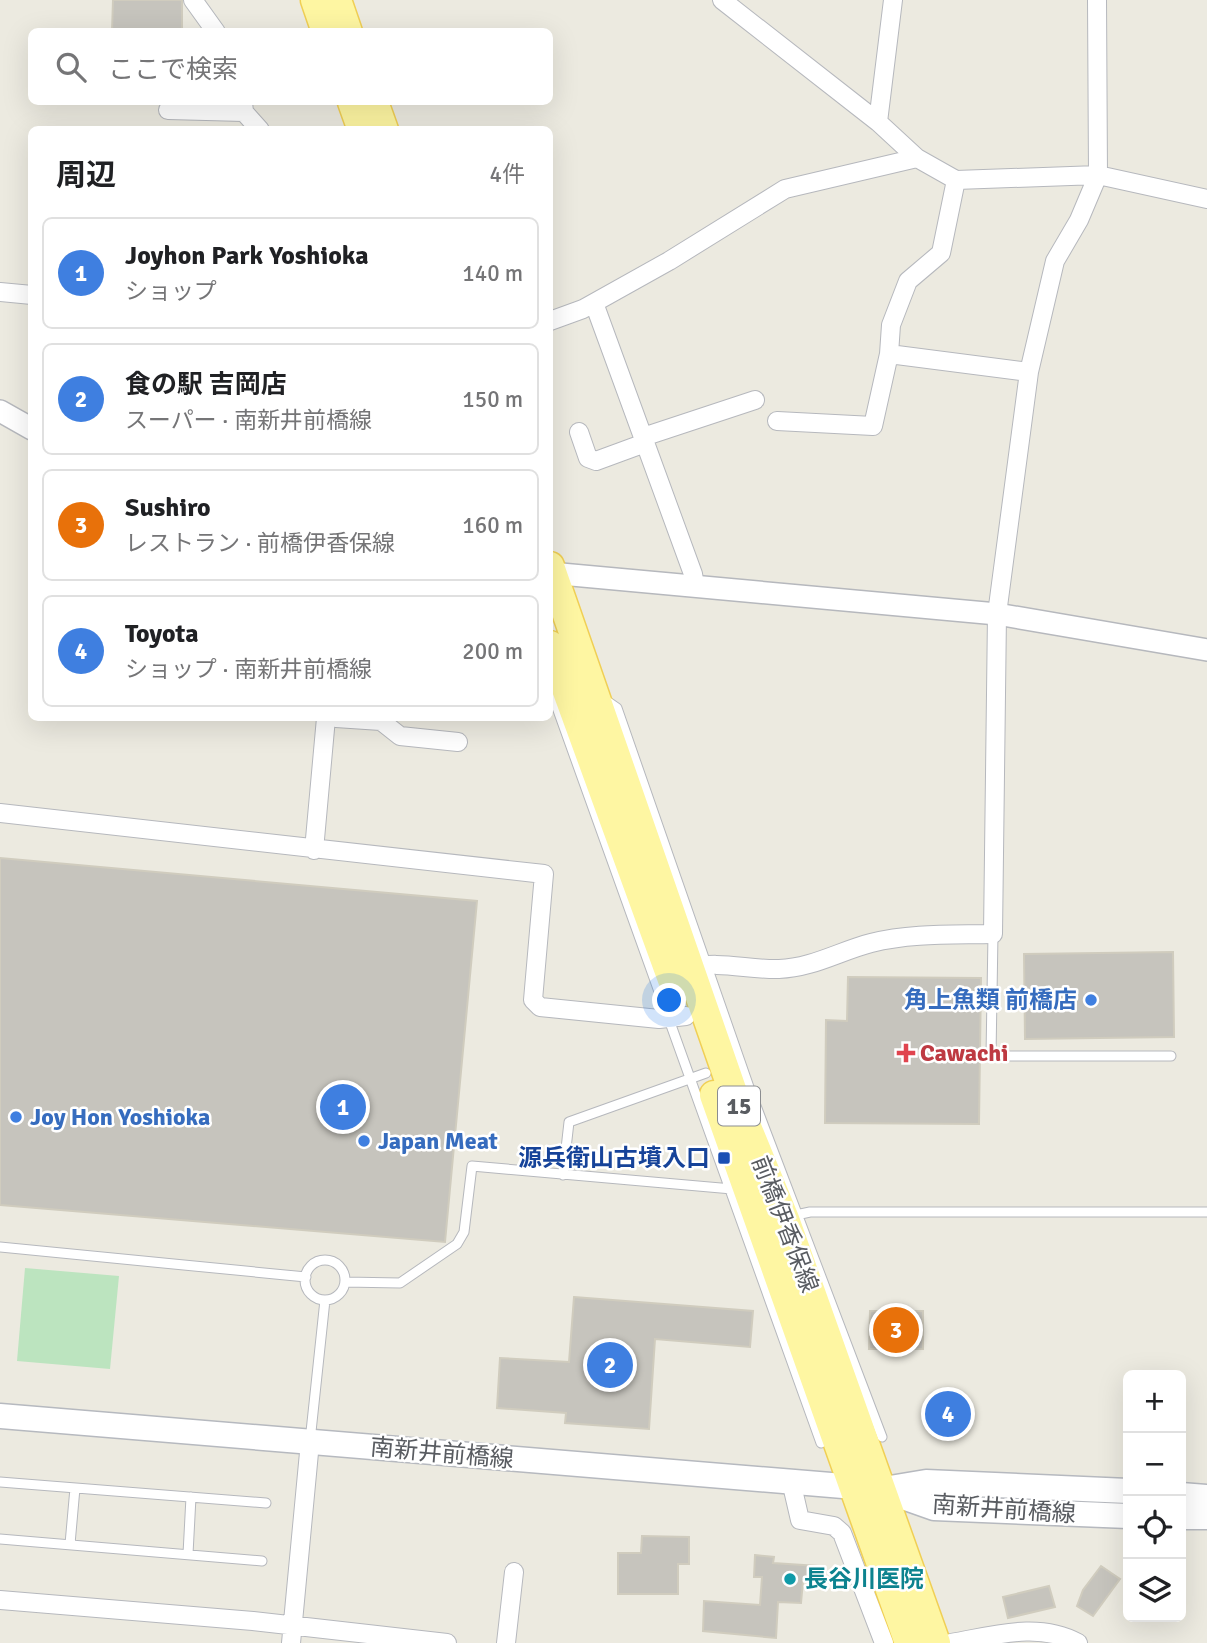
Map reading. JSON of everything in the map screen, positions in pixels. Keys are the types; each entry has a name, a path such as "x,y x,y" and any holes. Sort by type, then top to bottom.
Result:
{"main road":[{"path":"315,0 325,28"},
{"path":"337,0 347,28"},
{"path":"353,105 361,126"},
{"path":"375,105 383,126"},
{"name":"前橋伊香保線","path":"553,579 593,692 660,914 678,1018 803,1367 855,1487 909,1643"},
{"name":"前橋伊香保線","path":"553,657 568,718 660,914 698,966 742,1093 792,1217 853,1382 883,1490 936,1643"},
{"name":"南新井前橋線","path":"0,1416 855,1487 883,1490 934,1508 1123,1516"},
{"name":"南新井前橋線","path":"883,1490 926,1482 1123,1490"},
{"path":"1186,1495 1207,1497"},
{"path":"1186,1517 1207,1517"}],"street":[{"path":"193,0 213,28"},
{"path":"722,0 878,122 917,158 956,180 1098,175 1207,199"},
{"path":"878,122 893,0"},
{"path":"698,966 779,969 808,965 870,943 913,935 993,934 997,614 1029,372 1055,261 1079,220 1098,175 1097,0"},
{"path":"168,110 244,107 257,126"},
{"path":"553,320 594,303 669,261 785,188 917,158"},
{"path":"777,421 873,426 889,354 891,325 908,281 941,253 956,180"},
{"path":"0,292 28,295"},
{"path":"594,303 693,574 695,586"},
{"path":"889,354 1029,372"},
{"path":"579,432 588,457 596,461 644,440 755,400"},
{"path":"0,411 28,427"},
{"path":"553,571 997,614 1207,650"},
{"path":"314,850 326,721"},
{"path":"381,721 400,736 458,742"},
{"path":"0,813 544,874 533,1000 540,1007 678,1018"},
{"path":"291,1643 310,1442"},
{"path":"791,1481 796,1513 800,1520 834,1526 846,1541 884,1643"},
{"path":"506,1643 514,1572"},
{"path":"0,1600 293,1625 370,1639 447,1643"},
{"path":"951,1643 1038,1630 1078,1643"}],"lane":[{"path":"553,693 568,718"},
{"path":"993,934 991,1056 1171,1056"},
{"path":"563,1175 569,1122 699,1076"},
{"path":"345,1282 367,1285 400,1283 457,1244 464,1232 472,1166 739,1189"},
{"path":"792,1217 810,1212 1207,1212"},
{"path":"0,1247 306,1277"},
{"path":"330,1261 341,1267 345,1282 337,1296 325,1300 308,1290 306,1277 317,1262 330,1261"},
{"path":"310,1442 325,1300"},
{"path":"803,1367 821,1443"},
{"path":"853,1382 882,1437"},
{"path":"0,1482 267,1503"},
{"path":"70,1544 75,1488"},
{"path":"188,1554 191,1497"},
{"path":"0,1539 262,1560"}],"green space":[{"path":"25,1268 119,1276 110,1369 17,1361"}],"building":[{"path":"113,0 182,0 182,28 112,28"},
{"path":"0,858 477,901 445,1242 0,1205"},
{"path":"1173,952 1174,1037 1025,1039 1024,954"},
{"path":"848,977 981,978 979,1124 825,1123 826,1020 847,1021"},
{"path":"574,1297 753,1311 750,1347 655,1339 649,1429 565,1423 566,1413 497,1408 500,1358 569,1362"},
{"path":"870,1311 923,1311 923,1349 869,1349"},
{"path":"642,1536 689,1537 689,1564 678,1564 678,1594 618,1594 618,1553 641,1553"},
{"path":"755,1555 774,1557 773,1563 818,1566 817,1582 803,1581 801,1603 778,1602 776,1638 703,1631 704,1601 760,1605 762,1577 754,1577"},
{"path":"1101,1566 1120,1579 1093,1616 1077,1606 1083,1590"},
{"path":"1049,1586 1055,1607 1008,1618 1003,1597"}],"place":[{"name":"角上魚類 前橋店","path":"1091,1000"},
{"name":"Cawachi","path":"906,1053"},
{"name":"Joyhon Park Yoshioka","path":"343,1107"},
{"name":"Joy Hon Yoshioka","path":"16,1117"},
{"name":"Japan Meat","path":"364,1141"},
{"name":"源兵衛山古墳入口","path":"724,1158"},
{"name":"Sushiro","path":"896,1330"},
{"name":"食の駅 吉岡店","path":"610,1365"},
{"name":"Toyota","path":"948,1414"},
{"name":"長谷川医院","path":"790,1579"}]}
